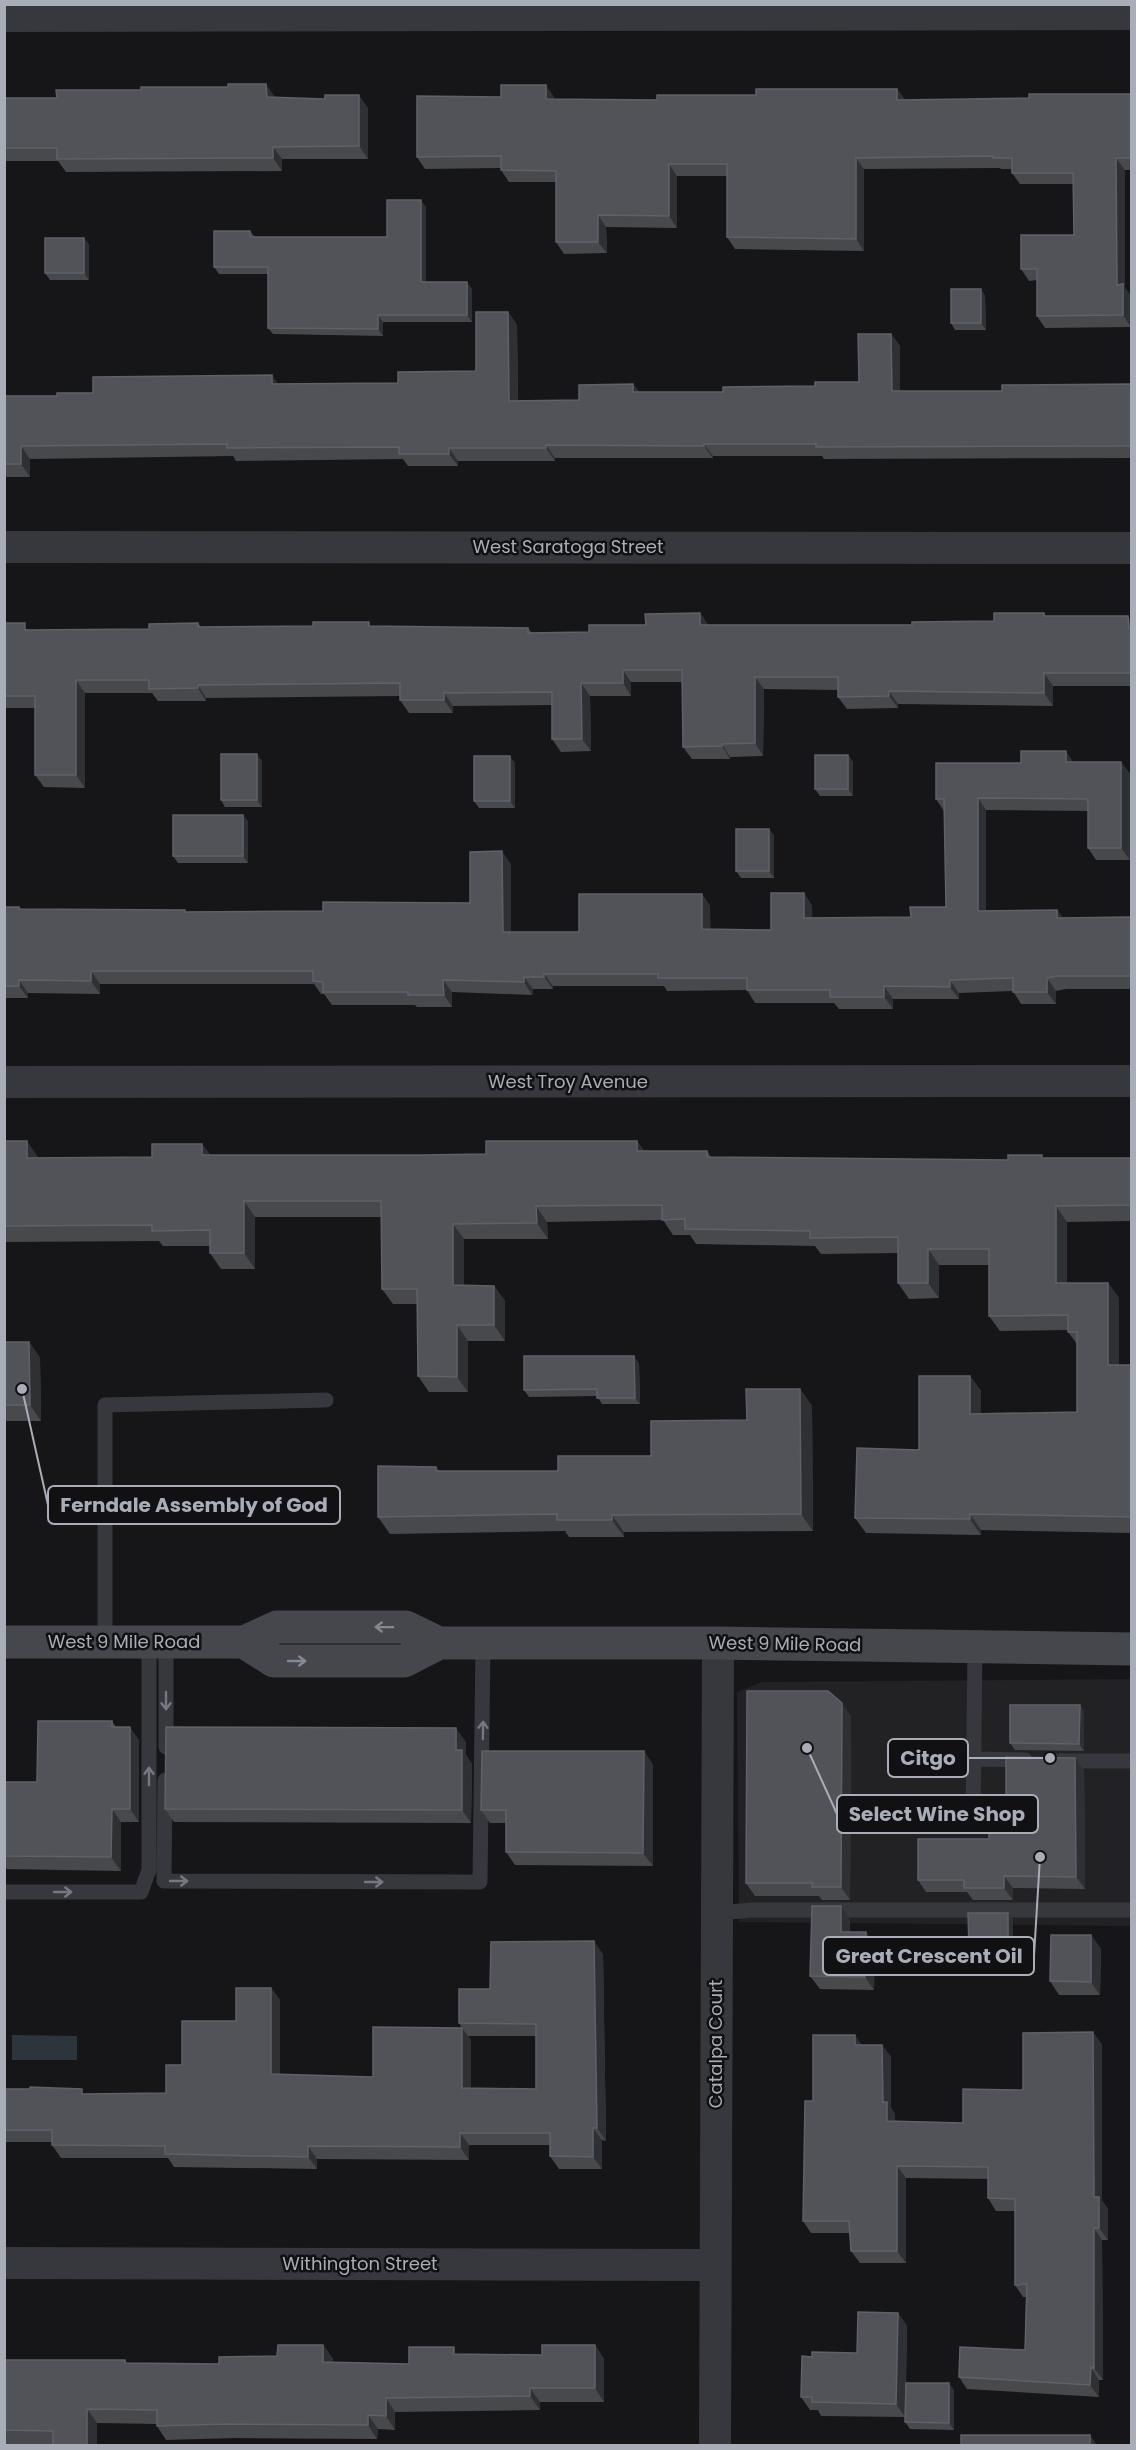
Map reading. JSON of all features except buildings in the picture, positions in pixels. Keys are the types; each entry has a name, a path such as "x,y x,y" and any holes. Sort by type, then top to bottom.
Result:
{"main road":[{"name":"West 9 Mile Road","path":"4,1642 244,1642 277,1627 311,1627 406,1628 439,1643 718,1643 1131,1648"}],"street":[{"path":"4,16 1131,14"},
{"name":"West Saratoga Street","path":"4,547 1131,548"},
{"name":"West Troy Avenue","path":"4,1082 1131,1082"},
{"name":"Catalpa Court","path":"715,2445 718,1643"},
{"name":"Withington Street","path":"4,2263 715,2265"}],"lane":[{"path":"105,1642 105,1405 326,1400"},
{"path":"158,1642 164,1881 480,1882 483,1643"},
{"path":"4,1892 141,1892 149,1870 158,1642"},
{"path":"973,1821 975,1647"},
{"path":"974,1759 1131,1761"},
{"path":"717,1913 752,1910 1131,1910"}],"shaded area":[{"path":"1131,1679 1131,1926 739,1922 737,1692 762,1682"},
{"path":"12,2035 77,2036 77,2060 12,2060"}],"place":[{"name":"Ferndale Assembly of God","path":"22,1389"},
{"name":"Select Wine Shop","path":"807,1748"},
{"name":"Citgo","path":"1050,1758"},
{"name":"Great Crescent Oil","path":"1040,1857"}]}
